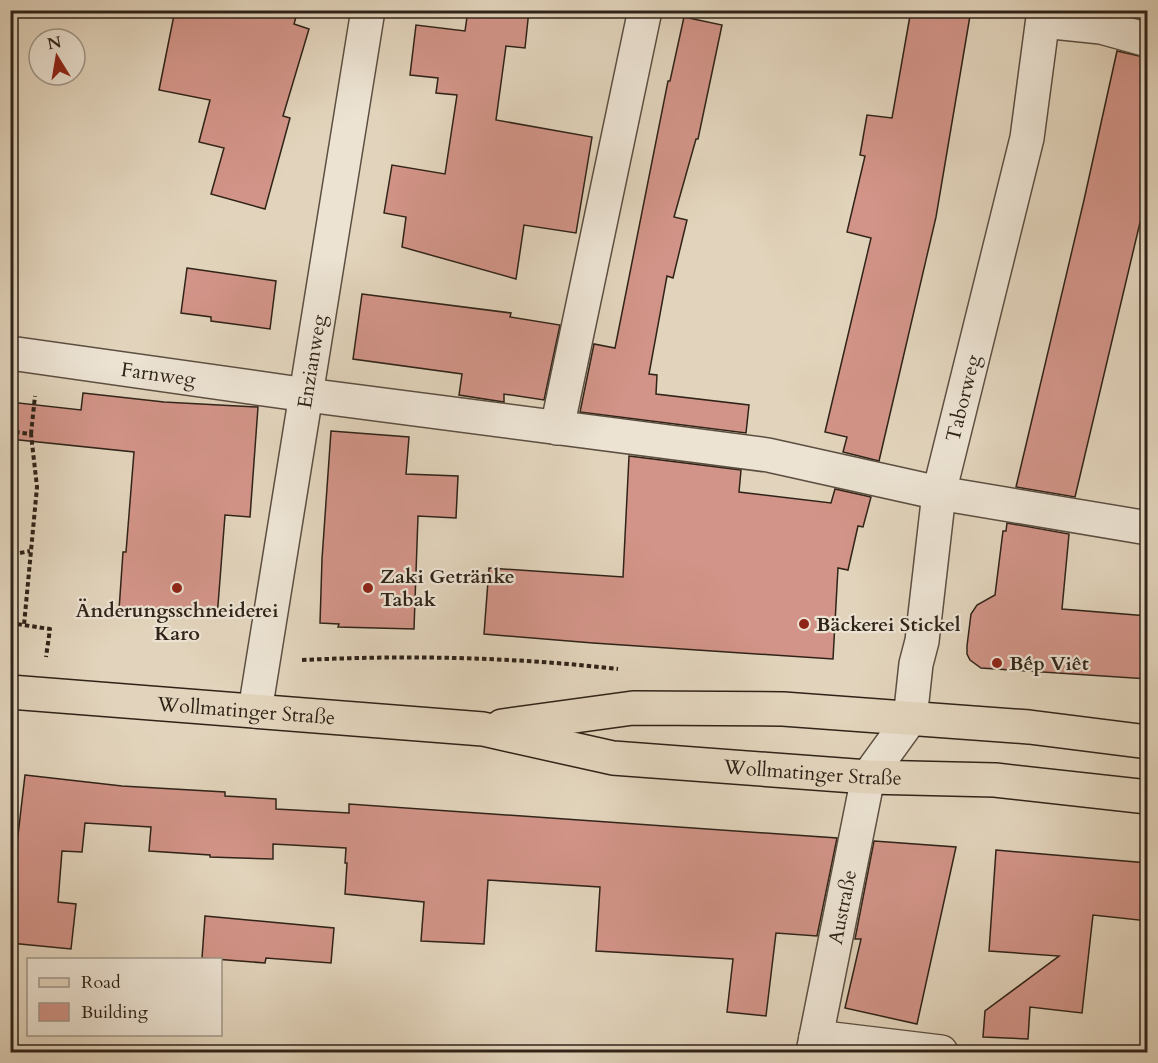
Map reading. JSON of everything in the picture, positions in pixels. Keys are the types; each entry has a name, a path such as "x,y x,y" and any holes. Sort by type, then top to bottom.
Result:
{"main road":[{"name":"Wollmatinger Straße","path":"10,692 483,729 613,758 868,777 995,780 1148,797"},
{"name":"Wollmatinger Straße","path":"483,729 633,708 783,709 1029,727 1148,742"}],"street":[{"name":"Enzianweg","path":"255,711 368,10"},
{"path":"557,428 645,10"},
{"path":"1043,16 1101,27 1148,40"},
{"name":"Taborweg","path":"868,777 910,719 916,664 922,641 939,493 1027,138 1043,16"},
{"name":"Farnweg","path":"10,353 768,455 939,493 1148,528"},
{"name":"Austraße","path":"868,777 815,1045 941,1053"}],"path":[{"path":"15,432 31,434 37,487 24,625"},
{"path":"20,553 30,551"},
{"path":"10,623 50,629"},
{"path":"263,661 390,656 552,662 622,669"}],"building":[{"path":"175,10 298,10 294,24 309,29 283,116 290,118 265,209 211,194 224,148 199,142 210,100 159,90"},
{"path":"468,10 529,10 525,48 506,46 496,120 592,137 576,233 524,225 516,279 402,247 406,217 384,213 392,165 445,174 457,95 436,93 438,78 410,75 416,25 465,31"},
{"path":"911,10 971,10 936,217 879,461 843,452 847,437 825,432 871,238 847,232 865,156 860,155 867,115 892,118"},
{"path":"684,17 722,25 698,139 696,139 674,217 687,220 673,278 667,276 649,374 657,375 656,394 749,405 746,433 580,412 594,344 615,348 668,81 670,81"},
{"path":"1117,51 1148,58 1148,215 1142,214 1075,497 1016,487"},
{"path":"187,268 276,281 270,329 211,321 211,317 181,313"},
{"path":"362,294 511,313 510,317 560,325 544,400 504,394 504,402 459,395 462,374 353,359"},
{"path":"83,393 164,402 258,407 250,517 225,515 217,618 119,610 134,452 10,439 10,402 81,410"},
{"path":"331,431 409,437 406,474 458,476 456,518 418,516 414,629 338,627 339,624 320,623"},
{"path":"629,456 741,470 739,492 831,503 835,489 871,497 863,527 858,526 848,570 838,568 833,659 484,634 489,568 623,577"},
{"path":"1007,523 1069,534 1062,609 1148,616 1148,679 981,668 970,660 967,646 971,614 977,605 995,595 1003,531 1006,531"},
{"path":"25,775 122,786 225,792 225,796 276,799 276,809 349,813 349,804 837,838 817,936 776,933 766,1016 727,1012 733,959 596,951 600,887 488,880 484,944 421,941 424,902 345,894 346,848 273,844 273,859 210,857 210,855 149,851 151,827 85,823 82,852 62,851 58,902 76,904 71,949 10,943 10,904"},
{"path":"874,841 956,847 917,1024 845,1008 861,939 855,939"},
{"path":"996,850 1148,863 1148,921 1093,915 1082,1013 1030,1007 1028,1039 983,1037 985,1011 1059,956 989,951"},
{"path":"205,916 334,928 331,963 266,958 265,963 202,958"}],"place":[{"name":"Änderungsschneiderei Karo","path":"177,588"},
{"name":"Zaki Getränke Tabak","path":"368,588"},
{"name":"Bäckerei Stickel","path":"804,624"},
{"name":"Bếp Viêt","path":"997,663"}]}
